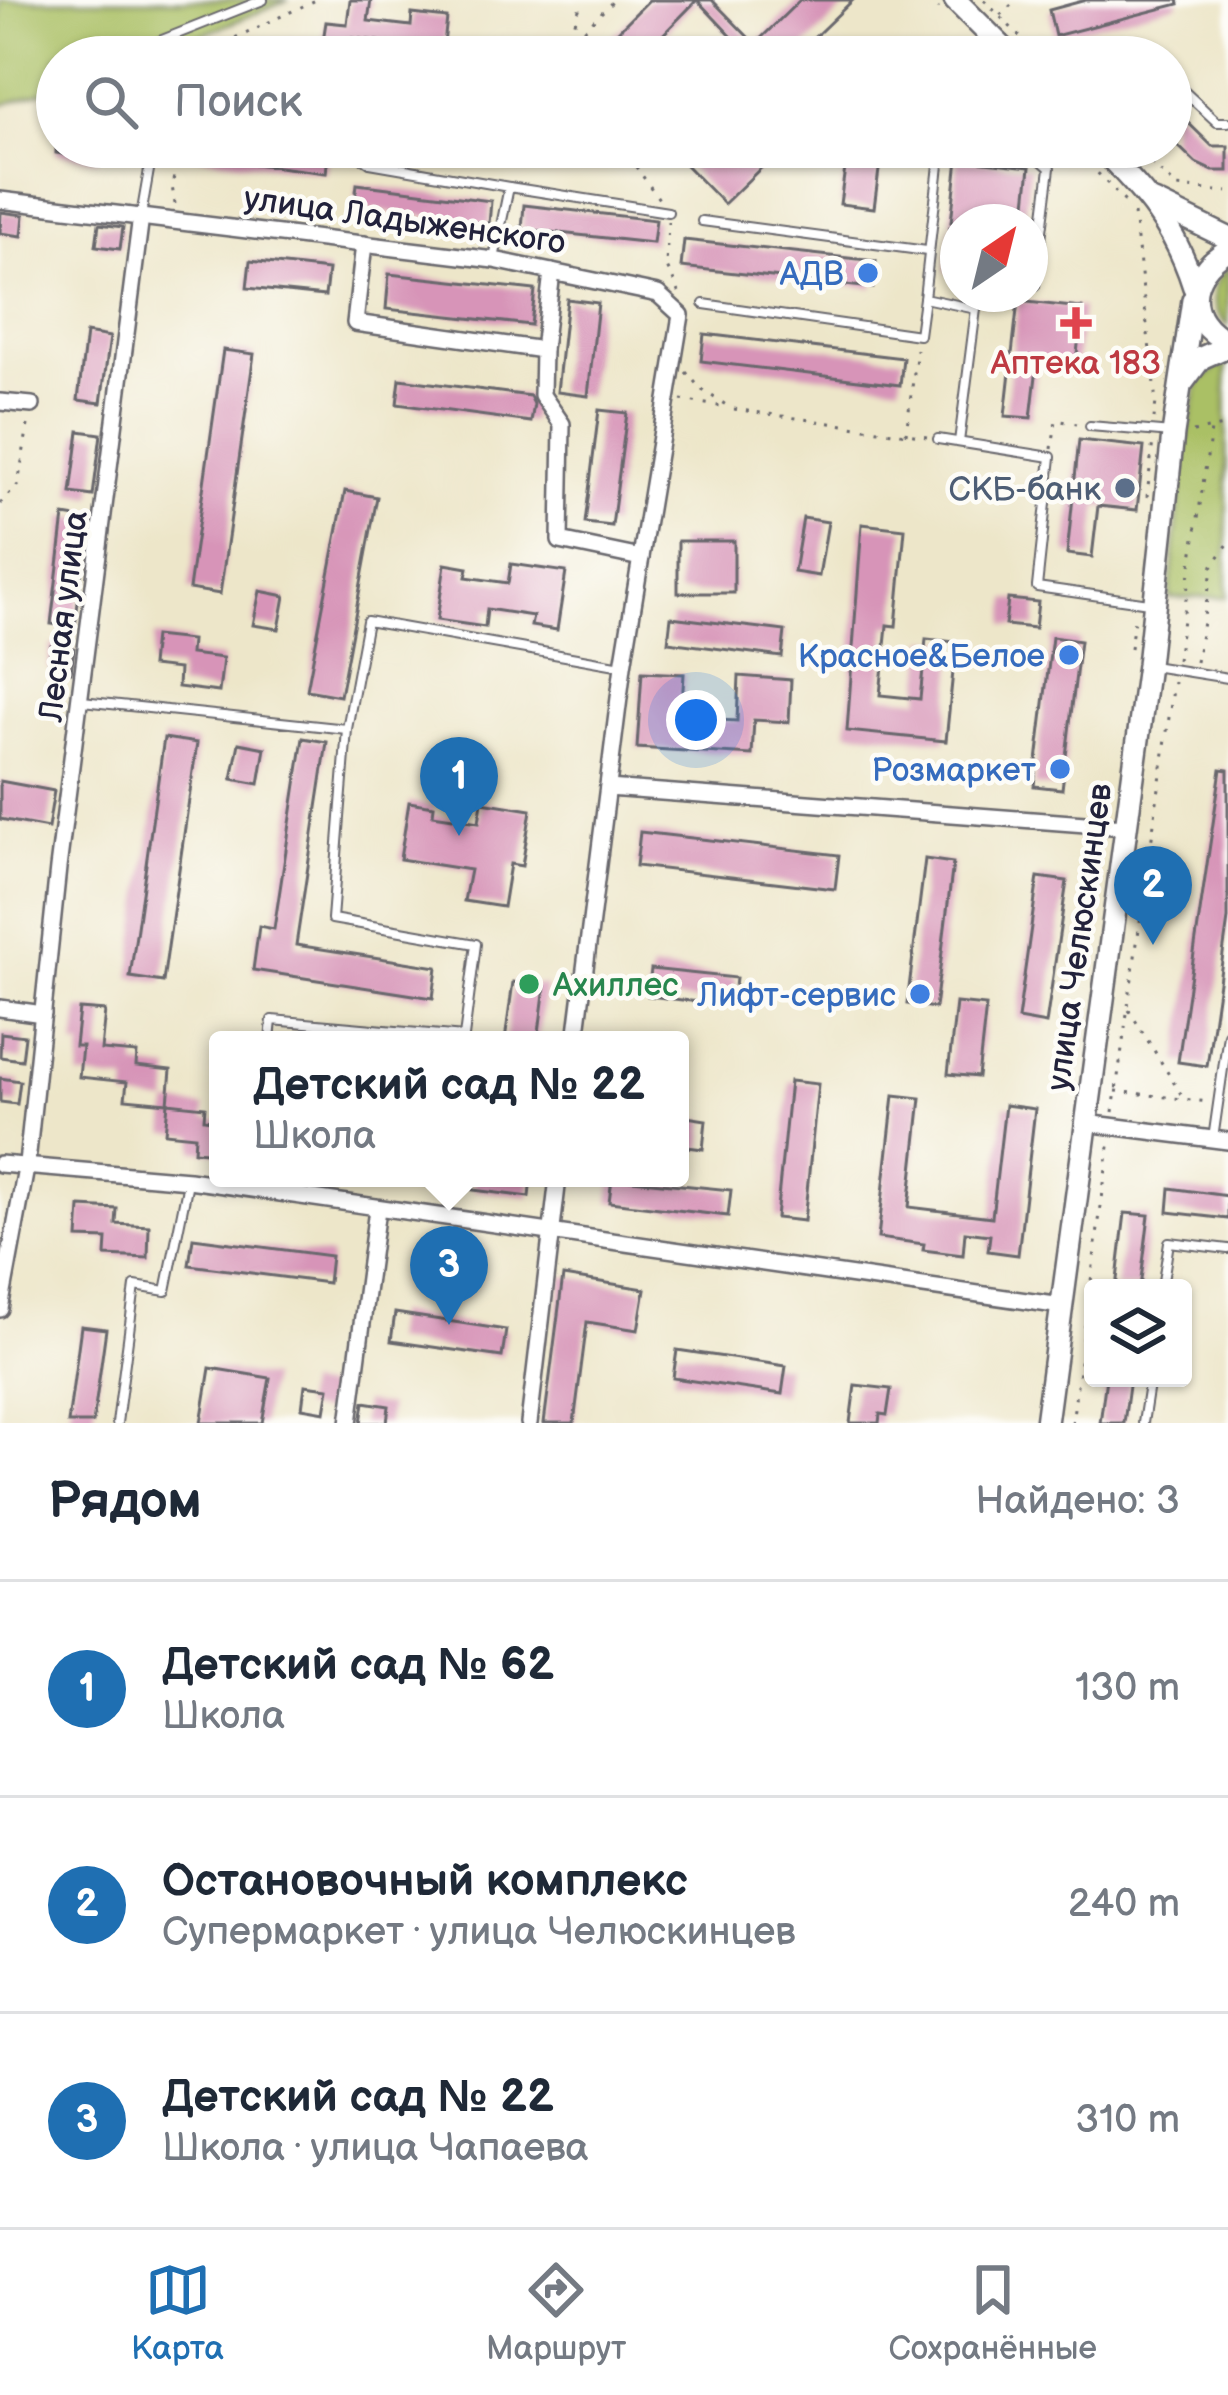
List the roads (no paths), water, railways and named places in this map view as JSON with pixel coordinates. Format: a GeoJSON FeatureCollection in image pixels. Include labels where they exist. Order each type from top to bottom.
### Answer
{"type":"FeatureCollection","features":[{"type":"Feature","properties":{"kind":"street"},"geometry":{"type":"LineString","coordinates":[[955,0],[988,36]]}},
{"type":"Feature","properties":{"kind":"street"},"geometry":{"type":"LineString","coordinates":[[1120,168],[1153,202],[1179,244],[1208,329],[1228,344],[1201,358],[1179,387]]}},
{"type":"Feature","properties":{"kind":"street","name":"улица Ладыженского"},"geometry":{"type":"LineString","coordinates":[[0,200],[494,260],[658,294],[681,315],[673,400],[640,558]]}},
{"type":"Feature","properties":{"kind":"street"},"geometry":{"type":"LineString","coordinates":[[1153,202],[1228,238]]}},
{"type":"Feature","properties":{"kind":"street","name":"Лесная улица"},"geometry":{"type":"LineString","coordinates":[[0,1309],[27,1163],[141,216]]}},
{"type":"Feature","properties":{"kind":"street"},"geometry":{"type":"LineString","coordinates":[[364,244],[355,323],[543,350]]}},
{"type":"Feature","properties":{"kind":"street"},"geometry":{"type":"LineString","coordinates":[[1193,294],[1213,259],[1228,250]]}},
{"type":"Feature","properties":{"kind":"street"},"geometry":{"type":"LineString","coordinates":[[551,272],[542,395],[562,424],[560,541],[640,558],[577,1031]]}},
{"type":"Feature","properties":{"kind":"street","name":"улица Челюскинцев"},"geometry":{"type":"LineString","coordinates":[[1046,1423],[1149,658],[1146,603],[1163,432],[1179,387],[1193,294]]}},
{"type":"Feature","properties":{"kind":"street"},"geometry":{"type":"LineString","coordinates":[[0,402],[32,405]]}},
{"type":"Feature","properties":{"kind":"street"},"geometry":{"type":"LineString","coordinates":[[608,788],[1125,827]]}},
{"type":"Feature","properties":{"kind":"street"},"geometry":{"type":"LineString","coordinates":[[0,1008],[43,1014]]}},
{"type":"Feature","properties":{"kind":"street"},"geometry":{"type":"LineString","coordinates":[[1086,1123],[1220,1140]]}},
{"type":"Feature","properties":{"kind":"street"},"geometry":{"type":"LineString","coordinates":[[0,1164],[209,1181]]}},
{"type":"Feature","properties":{"kind":"street"},"geometry":{"type":"LineString","coordinates":[[272,1187],[376,1208],[1062,1306]]}},
{"type":"Feature","properties":{"kind":"street"},"geometry":{"type":"LineString","coordinates":[[529,1423],[557,1187]]}},
{"type":"Feature","properties":{"kind":"street"},"geometry":{"type":"LineString","coordinates":[[349,1423],[376,1208]]}},
{"type":"Feature","properties":{"kind":"lane"},"geometry":{"type":"LineString","coordinates":[[172,36],[263,0]]}},
{"type":"Feature","properties":{"kind":"lane"},"geometry":{"type":"LineString","coordinates":[[1192,99],[1217,122],[1228,122]]}},
{"type":"Feature","properties":{"kind":"lane"},"geometry":{"type":"LineString","coordinates":[[141,216],[149,168]]}},
{"type":"Feature","properties":{"kind":"lane"},"geometry":{"type":"LineString","coordinates":[[399,168],[668,212]]}},
{"type":"Feature","properties":{"kind":"lane"},"geometry":{"type":"LineString","coordinates":[[704,304],[919,335],[938,168]]}},
{"type":"Feature","properties":{"kind":"lane"},"geometry":{"type":"LineString","coordinates":[[1045,204],[1050,168]]}},
{"type":"Feature","properties":{"kind":"lane"},"geometry":{"type":"LineString","coordinates":[[494,260],[508,187]]}},
{"type":"Feature","properties":{"kind":"lane"},"geometry":{"type":"LineString","coordinates":[[702,221],[927,251]]}},
{"type":"Feature","properties":{"kind":"lane"},"geometry":{"type":"LineString","coordinates":[[924,298],[976,309],[959,442]]}},
{"type":"Feature","properties":{"kind":"lane"},"geometry":{"type":"LineString","coordinates":[[1090,426],[1163,432]]}},
{"type":"Feature","properties":{"kind":"lane"},"geometry":{"type":"LineString","coordinates":[[938,439],[1051,457],[1037,587],[1146,603]]}},
{"type":"Feature","properties":{"kind":"lane"},"geometry":{"type":"LineString","coordinates":[[465,1031],[476,944],[332,919],[347,729],[367,621],[623,666]]}},
{"type":"Feature","properties":{"kind":"lane"},"geometry":{"type":"LineString","coordinates":[[1149,658],[1176,670],[1228,677]]}},
{"type":"Feature","properties":{"kind":"lane"},"geometry":{"type":"LineString","coordinates":[[82,700],[347,729]]}},
{"type":"Feature","properties":{"kind":"lane"},"geometry":{"type":"LineString","coordinates":[[271,1031],[272,1020],[396,1031]]}},
{"type":"Feature","properties":{"kind":"lane"},"geometry":{"type":"LineString","coordinates":[[1220,1140],[1218,1102],[1228,1034]]}},
{"type":"Feature","properties":{"kind":"lane"},"geometry":{"type":"LineString","coordinates":[[117,1423],[136,1286],[166,1291],[189,1180]]}},
{"type":"Feature","properties":{"kind":"lane"},"geometry":{"type":"LineString","coordinates":[[1163,1279],[1169,1242],[1228,1249]]}},
{"type":"Feature","properties":{"kind":"lane"},"geometry":{"type":"LineString","coordinates":[[1143,1423],[1149,1387]]}},
{"type":"Feature","properties":{"kind":"place","name":"АДВ"},"geometry":{"type":"Point","coordinates":[868,273]}},
{"type":"Feature","properties":{"kind":"place","name":"Аптека 183"},"geometry":{"type":"Point","coordinates":[1076,323]}},
{"type":"Feature","properties":{"kind":"place","name":"СКБ-банк"},"geometry":{"type":"Point","coordinates":[1125,488]}},
{"type":"Feature","properties":{"kind":"place","name":"Красное&Белое"},"geometry":{"type":"Point","coordinates":[1069,655]}},
{"type":"Feature","properties":{"kind":"place","name":"Розмаркет"},"geometry":{"type":"Point","coordinates":[1060,769]}},
{"type":"Feature","properties":{"kind":"place","name":"Детский сад № 62"},"geometry":{"type":"Point","coordinates":[459,836]}},
{"type":"Feature","properties":{"kind":"place","name":"Остановочный комплекс"},"geometry":{"type":"Point","coordinates":[1153,945]}},
{"type":"Feature","properties":{"kind":"place","name":"Ахиллес"},"geometry":{"type":"Point","coordinates":[529,984]}},
{"type":"Feature","properties":{"kind":"place","name":"Лифт-сервис"},"geometry":{"type":"Point","coordinates":[920,994]}},
{"type":"Feature","properties":{"kind":"place","name":"Детский сад № 22"},"geometry":{"type":"Point","coordinates":[449,1325]}}]}
